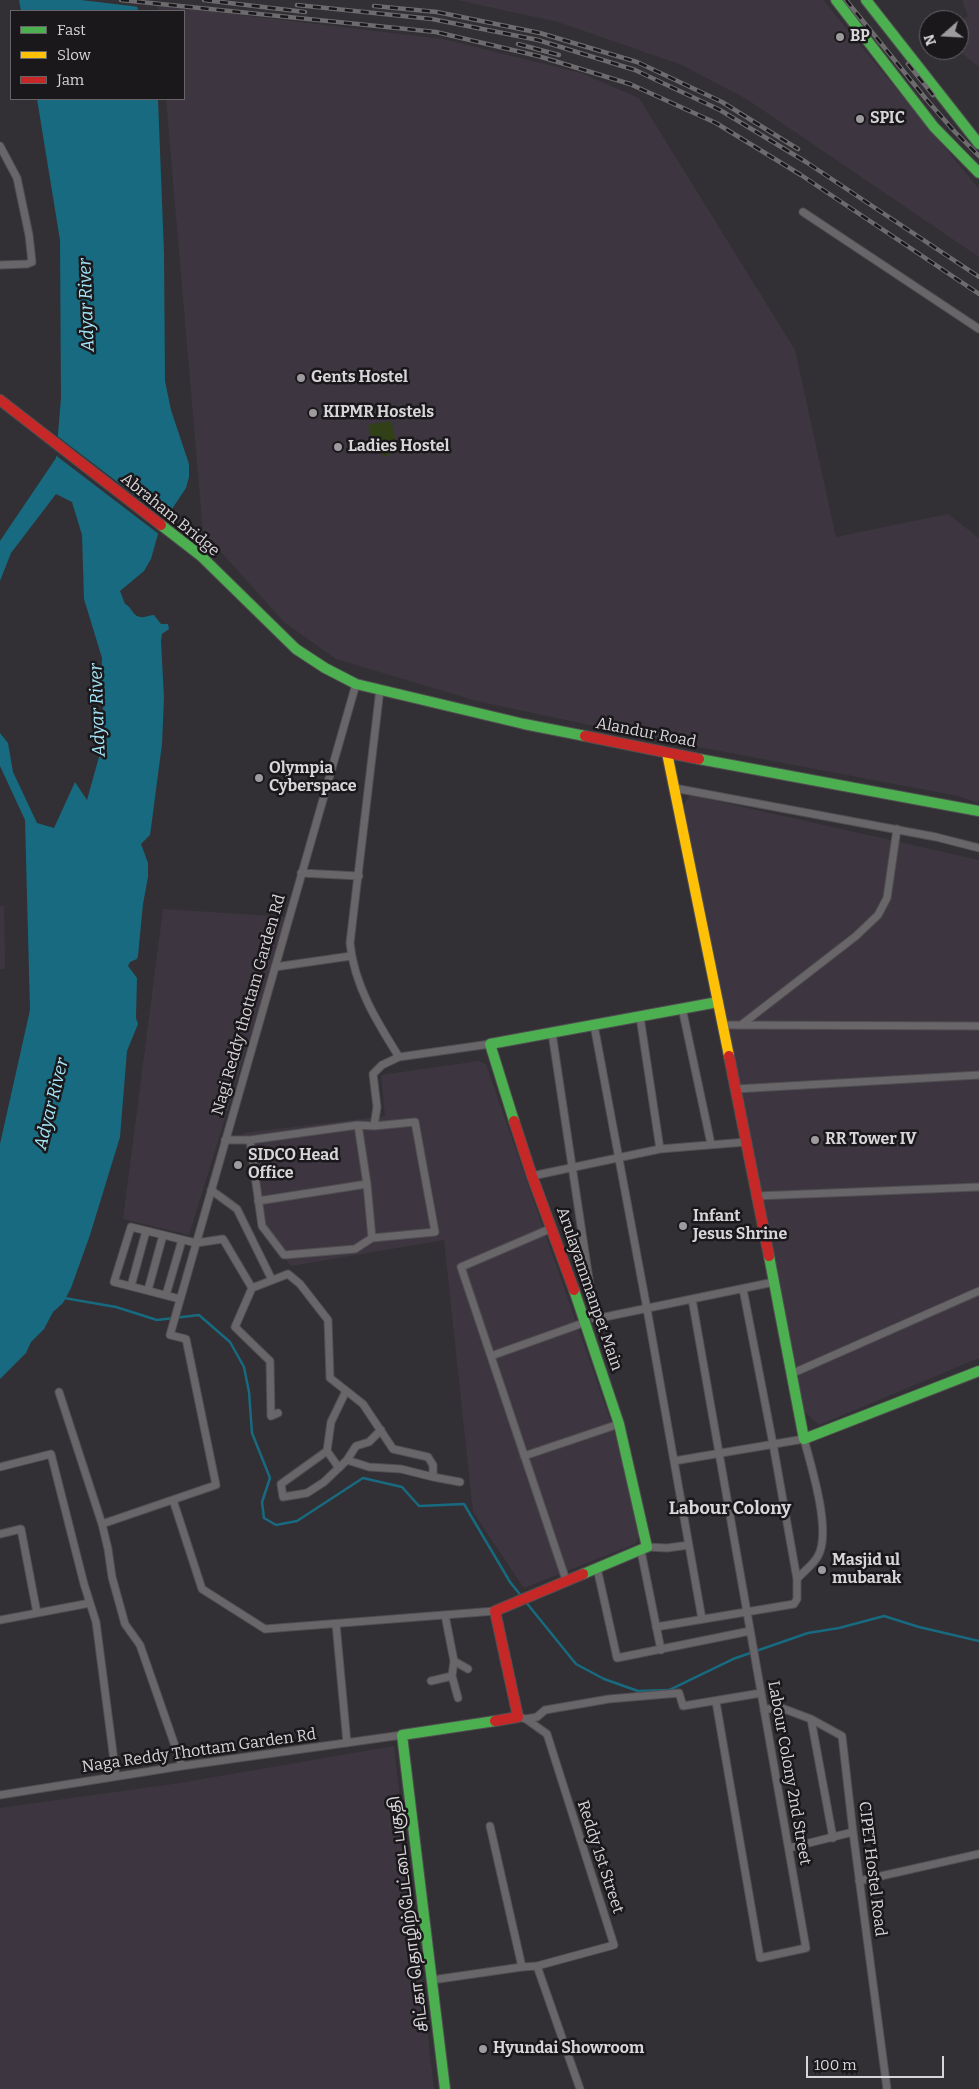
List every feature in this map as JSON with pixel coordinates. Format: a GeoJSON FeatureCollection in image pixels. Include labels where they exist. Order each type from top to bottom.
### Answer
{"type":"FeatureCollection","features":[{"type":"Feature","properties":{"kind":"street"},"geometry":{"type":"LineString","coordinates":[[836,0],[934,126],[979,173]]}},
{"type":"Feature","properties":{"kind":"street"},"geometry":{"type":"LineString","coordinates":[[866,0],[979,144]]}},
{"type":"Feature","properties":{"kind":"street"},"geometry":{"type":"LineString","coordinates":[[0,146],[17,178],[29,235],[32,262],[27,264],[0,265]]}},
{"type":"Feature","properties":{"kind":"street"},"geometry":{"type":"LineString","coordinates":[[803,212],[979,329]]}},
{"type":"Feature","properties":{"kind":"street","name":"Abraham Bridge"},"geometry":{"type":"LineString","coordinates":[[0,400],[200,556],[279,634],[314,662]]}},
{"type":"Feature","properties":{"kind":"street","name":"Alandur Road"},"geometry":{"type":"LineString","coordinates":[[314,662],[341,678],[356,684],[524,724],[667,753],[979,811]]}},
{"type":"Feature","properties":{"kind":"street","name":"Nagi Reddy thottam Garden Rd"},"geometry":{"type":"LineString","coordinates":[[173,1500],[216,1485],[186,1339],[170,1335],[356,684]]}},
{"type":"Feature","properties":{"kind":"street"},"geometry":{"type":"LineString","coordinates":[[380,689],[350,943],[351,956],[368,1005],[399,1057]]}},
{"type":"Feature","properties":{"kind":"street"},"geometry":{"type":"LineString","coordinates":[[667,753],[736,1089],[790,1374],[822,1513],[822,1536],[818,1556],[796,1578]]}},
{"type":"Feature","properties":{"kind":"street"},"geometry":{"type":"LineString","coordinates":[[674,788],[897,829],[979,848]]}},
{"type":"Feature","properties":{"kind":"street"},"geometry":{"type":"LineString","coordinates":[[741,1025],[856,936],[878,915],[887,898],[897,829]]}},
{"type":"Feature","properties":{"kind":"street"},"geometry":{"type":"LineString","coordinates":[[301,874],[359,876]]}},
{"type":"Feature","properties":{"kind":"street"},"geometry":{"type":"LineString","coordinates":[[275,966],[351,956]]}},
{"type":"Feature","properties":{"kind":"street"},"geometry":{"type":"LineString","coordinates":[[374,1126],[377,1107],[373,1074],[382,1065],[399,1057],[490,1044],[718,1002]]}},
{"type":"Feature","properties":{"kind":"street"},"geometry":{"type":"LineString","coordinates":[[682,1008],[711,1144]]}},
{"type":"Feature","properties":{"kind":"street"},"geometry":{"type":"LineString","coordinates":[[640,1017],[660,1150]]}},
{"type":"Feature","properties":{"kind":"street"},"geometry":{"type":"LineString","coordinates":[[594,1025],[702,1619]]}},
{"type":"Feature","properties":{"kind":"street"},"geometry":{"type":"LineString","coordinates":[[723,1025],[979,1026]]}},
{"type":"Feature","properties":{"kind":"street"},"geometry":{"type":"LineString","coordinates":[[552,1033],[572,1166],[590,1321]]}},
{"type":"Feature","properties":{"kind":"street","name":"Arulayammanpet Main"},"geometry":{"type":"LineString","coordinates":[[490,1044],[532,1176],[590,1321],[619,1424],[644,1549]]}},
{"type":"Feature","properties":{"kind":"street"},"geometry":{"type":"LineString","coordinates":[[736,1089],[979,1075]]}},
{"type":"Feature","properties":{"kind":"street"},"geometry":{"type":"LineString","coordinates":[[225,1140],[250,1140],[358,1125],[374,1126],[415,1122],[435,1232],[372,1238],[355,1249],[284,1255],[262,1226],[250,1140]]}},
{"type":"Feature","properties":{"kind":"street"},"geometry":{"type":"LineString","coordinates":[[358,1125],[367,1184],[372,1238]]}},
{"type":"Feature","properties":{"kind":"street"},"geometry":{"type":"LineString","coordinates":[[532,1176],[572,1166],[660,1150],[746,1142]]}},
{"type":"Feature","properties":{"kind":"street"},"geometry":{"type":"LineString","coordinates":[[258,1201],[367,1184]]}},
{"type":"Feature","properties":{"kind":"street"},"geometry":{"type":"LineString","coordinates":[[756,1196],[979,1187]]}},
{"type":"Feature","properties":{"kind":"street"},"geometry":{"type":"LineString","coordinates":[[211,1190],[237,1209],[272,1280]]}},
{"type":"Feature","properties":{"kind":"street"},"geometry":{"type":"LineString","coordinates":[[180,1299],[114,1282],[130,1227],[196,1243],[222,1239],[252,1288]]}},
{"type":"Feature","properties":{"kind":"street"},"geometry":{"type":"LineString","coordinates":[[552,1228],[462,1267],[566,1580]]}},
{"type":"Feature","properties":{"kind":"street"},"geometry":{"type":"LineString","coordinates":[[131,1286],[146,1231]]}},
{"type":"Feature","properties":{"kind":"street"},"geometry":{"type":"LineString","coordinates":[[148,1290],[163,1236]]}},
{"type":"Feature","properties":{"kind":"street"},"geometry":{"type":"LineString","coordinates":[[166,1295],[182,1240]]}},
{"type":"Feature","properties":{"kind":"street"},"geometry":{"type":"LineString","coordinates":[[278,1413],[271,1416],[270,1361],[235,1327],[252,1288],[288,1274],[300,1284],[328,1320],[330,1378],[363,1404],[393,1448],[428,1457],[433,1464],[433,1477]]}},
{"type":"Feature","properties":{"kind":"street"},"geometry":{"type":"LineString","coordinates":[[491,1356],[590,1321],[774,1282]]}},
{"type":"Feature","properties":{"kind":"street"},"geometry":{"type":"LineString","coordinates":[[656,1627],[794,1604],[796,1598],[796,1578],[773,1444],[743,1289]]}},
{"type":"Feature","properties":{"kind":"street"},"geometry":{"type":"LineString","coordinates":[[790,1374],[979,1291]]}},
{"type":"Feature","properties":{"kind":"street","name":"Labour Colony 2nd Street"},"geometry":{"type":"LineString","coordinates":[[692,1299],[806,1948],[760,1958],[716,1702]]}},
{"type":"Feature","properties":{"kind":"street"},"geometry":{"type":"LineString","coordinates":[[674,1461],[804,1439],[979,1371]]}},
{"type":"Feature","properties":{"kind":"street"},"geometry":{"type":"LineString","coordinates":[[346,1390],[332,1422],[327,1450],[281,1484],[283,1497],[307,1493],[324,1482],[347,1460],[356,1446],[369,1442],[381,1430]]}},
{"type":"Feature","properties":{"kind":"street"},"geometry":{"type":"LineString","coordinates":[[59,1392],[102,1524],[112,1576],[125,1624],[140,1645],[182,1766]]}},
{"type":"Feature","properties":{"kind":"street"},"geometry":{"type":"LineString","coordinates":[[524,1456],[619,1424]]}},
{"type":"Feature","properties":{"kind":"street"},"geometry":{"type":"LineString","coordinates":[[327,1450],[339,1468]]}},
{"type":"Feature","properties":{"kind":"street"},"geometry":{"type":"LineString","coordinates":[[0,1467],[51,1454],[96,1622],[116,1776]]}},
{"type":"Feature","properties":{"kind":"street"},"geometry":{"type":"LineString","coordinates":[[347,1460],[369,1467],[401,1469],[460,1482]]}},
{"type":"Feature","properties":{"kind":"street"},"geometry":{"type":"LineString","coordinates":[[102,1524],[173,1500],[202,1590],[265,1629],[495,1611],[644,1549],[689,1544]]}},
{"type":"Feature","properties":{"kind":"street"},"geometry":{"type":"LineString","coordinates":[[0,1534],[21,1529],[37,1613]]}},
{"type":"Feature","properties":{"kind":"street"},"geometry":{"type":"LineString","coordinates":[[644,1549],[661,1650]]}},
{"type":"Feature","properties":{"kind":"street"},"geometry":{"type":"LineString","coordinates":[[597,1568],[617,1658],[750,1631]]}},
{"type":"Feature","properties":{"kind":"street"},"geometry":{"type":"LineString","coordinates":[[0,1620],[90,1603]]}},
{"type":"Feature","properties":{"kind":"street"},"geometry":{"type":"LineString","coordinates":[[495,1611],[522,1718]]}},
{"type":"Feature","properties":{"kind":"street"},"geometry":{"type":"LineString","coordinates":[[445,1615],[454,1661],[452,1676],[458,1698]]}},
{"type":"Feature","properties":{"kind":"street"},"geometry":{"type":"LineString","coordinates":[[336,1624],[347,1743]]}},
{"type":"Feature","properties":{"kind":"street"},"geometry":{"type":"LineString","coordinates":[[454,1661],[468,1669]]}},
{"type":"Feature","properties":{"kind":"street"},"geometry":{"type":"LineString","coordinates":[[431,1681],[452,1676]]}},
{"type":"Feature","properties":{"kind":"street"},"geometry":{"type":"LineString","coordinates":[[402,1735],[537,1717],[545,1710],[609,1699],[679,1693],[683,1706],[761,1693]]}},
{"type":"Feature","properties":{"kind":"street","name":"CIPET Hostel Road"},"geometry":{"type":"LineString","coordinates":[[764,1710],[779,1707],[811,1719],[842,1736],[887,2089]]}},
{"type":"Feature","properties":{"kind":"street","name":"Reddy 1st Street"},"geometry":{"type":"LineString","coordinates":[[522,1718],[547,1734],[614,1945],[537,1966]]}},
{"type":"Feature","properties":{"kind":"street"},"geometry":{"type":"LineString","coordinates":[[811,1719],[834,1838]]}},
{"type":"Feature","properties":{"kind":"street","name":"Naga Reddy Thottam Garden Rd"},"geometry":{"type":"LineString","coordinates":[[0,1795],[182,1766],[402,1735]]}},
{"type":"Feature","properties":{"kind":"street","name":"சிட்கா தொழிற்பேட்டை பகுதி"},"geometry":{"type":"LineString","coordinates":[[402,1735],[445,2089]]}},
{"type":"Feature","properties":{"kind":"street"},"geometry":{"type":"LineString","coordinates":[[490,1826],[522,1967]]}},
{"type":"Feature","properties":{"kind":"street"},"geometry":{"type":"LineString","coordinates":[[789,1848],[853,1832]]}},
{"type":"Feature","properties":{"kind":"street"},"geometry":{"type":"LineString","coordinates":[[859,1881],[979,1854]]}},
{"type":"Feature","properties":{"kind":"street"},"geometry":{"type":"LineString","coordinates":[[432,1980],[537,1966],[580,2089]]}},
{"type":"Feature","properties":{"kind":"shaded area"},"geometry":{"type":"Polygon","coordinates":[[[457,0],[823,0],[979,189],[979,257],[748,100],[682,65],[558,22],[457,0]]]}},
{"type":"Feature","properties":{"kind":"shaded area"},"geometry":{"type":"Polygon","coordinates":[[[962,0],[979,0],[979,67],[969,59],[969,10],[966,10],[962,0]]]}},
{"type":"Feature","properties":{"kind":"shaded area"},"geometry":{"type":"Polygon","coordinates":[[[157,5],[443,39],[581,73],[639,98],[795,350],[836,537],[948,514],[979,538],[979,803],[958,796],[641,736],[477,701],[336,659],[284,622],[203,532],[166,100],[185,100],[185,10],[158,10],[157,5]]]}},
{"type":"Feature","properties":{"kind":"shaded area"},"geometry":{"type":"Polygon","coordinates":[[[690,795],[979,860],[979,1358],[819,1425],[803,1410],[682,807],[690,795]]]}},
{"type":"Feature","properties":{"kind":"shaded area"},"geometry":{"type":"Polygon","coordinates":[[[0,906],[4,906],[5,969],[0,969],[0,906]]]}},
{"type":"Feature","properties":{"kind":"shaded area"},"geometry":{"type":"Polygon","coordinates":[[[163,909],[287,917],[189,1235],[123,1219],[163,909]]]}},
{"type":"Feature","properties":{"kind":"shaded area"},"geometry":{"type":"Polygon","coordinates":[[[479,1061],[486,1064],[628,1471],[645,1525],[635,1544],[524,1588],[473,1512],[444,1240],[291,1266],[261,1230],[243,1133],[385,1116],[381,1075],[479,1061]]]}},
{"type":"Feature","properties":{"kind":"shaded area"},"geometry":{"type":"Polygon","coordinates":[[[394,1746],[434,2089],[0,2089],[0,1808],[180,1783],[394,1746]]]}},
{"type":"Feature","properties":{"kind":"green space"},"geometry":{"type":"Polygon","coordinates":[[[391,421],[396,441],[395,450],[389,455],[384,456],[374,447],[368,425],[391,421]]]}},
{"type":"Feature","properties":{"kind":"water"},"geometry":{"type":"Polygon","coordinates":[[[19,0],[136,0],[138,10],[21,10],[19,0]]]}},
{"type":"Feature","properties":{"kind":"water","name":"Adyar River"},"geometry":{"type":"Polygon","coordinates":[[[37,100],[158,100],[164,253],[165,381],[171,410],[189,464],[189,477],[186,488],[160,527],[151,559],[144,571],[120,591],[125,604],[138,617],[154,615],[161,624],[168,624],[169,629],[162,634],[161,641],[164,698],[162,744],[150,835],[141,844],[148,863],[148,877],[143,904],[138,956],[128,966],[137,978],[136,1018],[138,1024],[127,1051],[120,1137],[90,1235],[71,1288],[63,1303],[53,1312],[44,1329],[31,1342],[26,1353],[0,1379],[0,1144],[30,1010],[25,820],[0,766],[0,733],[8,743],[13,772],[37,823],[54,828],[75,782],[87,800],[104,739],[101,691],[102,658],[84,599],[82,535],[72,502],[56,494],[11,553],[0,581],[0,541],[56,458],[61,398],[60,240],[37,100]]]}},
{"type":"Feature","properties":{"kind":"pier"},"geometry":{"type":"Polygon","coordinates":[[[81,0],[139,0],[140,7],[81,0]]]}},
{"type":"Feature","properties":{"kind":"pier"},"geometry":{"type":"Polygon","coordinates":[[[56,435],[167,520],[160,535],[54,454],[56,435]]]}},
{"type":"Feature","properties":{"kind":"waterway"},"geometry":{"type":"LineString","coordinates":[[64,1298],[116,1307],[157,1320],[199,1315],[230,1342],[244,1367],[249,1392],[252,1433],[270,1478],[262,1502],[264,1518],[276,1525],[297,1521],[363,1478],[402,1487],[419,1506],[464,1504],[510,1582],[522,1597]]}},
{"type":"Feature","properties":{"kind":"waterway"},"geometry":{"type":"LineString","coordinates":[[525,1601],[576,1664],[604,1679],[638,1691],[669,1690],[733,1659],[808,1633],[839,1628],[884,1616],[919,1627],[979,1641]]}},
{"type":"Feature","properties":{"kind":"railway"},"geometry":{"type":"LineString","coordinates":[[121,0],[436,32],[538,56],[630,84],[716,123],[801,175],[979,294]]}},
{"type":"Feature","properties":{"kind":"railway"},"geometry":{"type":"LineString","coordinates":[[204,0],[305,12]]}},
{"type":"Feature","properties":{"kind":"railway"},"geometry":{"type":"LineString","coordinates":[[846,0],[926,99],[979,156]]}},
{"type":"Feature","properties":{"kind":"railway"},"geometry":{"type":"LineString","coordinates":[[297,5],[432,19],[538,40],[635,70],[720,110],[806,162],[979,277]]}},
{"type":"Feature","properties":{"kind":"railway"},"geometry":{"type":"LineString","coordinates":[[374,6],[437,12],[540,33],[637,62],[722,102],[798,149]]}},
{"type":"Feature","properties":{"kind":"railway"},"geometry":{"type":"LineString","coordinates":[[518,44],[559,55]]}},
{"type":"Feature","properties":{"kind":"railway"},"geometry":{"type":"LineString","coordinates":[[908,64],[933,95]]}},
{"type":"Feature","properties":{"kind":"traffic: fast"},"geometry":{"type":"LineString","coordinates":[[836,0],[934,127],[979,173]]}},
{"type":"Feature","properties":{"kind":"traffic: fast"},"geometry":{"type":"LineString","coordinates":[[866,0],[979,144]]}},
{"type":"Feature","properties":{"kind":"traffic: fast"},"geometry":{"type":"LineString","coordinates":[[161,525],[201,556],[296,649],[325,668],[356,684],[524,724],[585,736]]}},
{"type":"Feature","properties":{"kind":"traffic: fast"},"geometry":{"type":"LineString","coordinates":[[699,759],[979,811]]}},
{"type":"Feature","properties":{"kind":"traffic: fast"},"geometry":{"type":"LineString","coordinates":[[514,1121],[490,1044],[718,1002]]}},
{"type":"Feature","properties":{"kind":"traffic: fast"},"geometry":{"type":"LineString","coordinates":[[769,1256],[804,1439],[979,1371]]}},
{"type":"Feature","properties":{"kind":"traffic: fast"},"geometry":{"type":"LineString","coordinates":[[574,1290],[619,1424],[647,1547],[583,1574]]}},
{"type":"Feature","properties":{"kind":"traffic: fast"},"geometry":{"type":"LineString","coordinates":[[445,2089],[402,1735],[495,1721]]}},
{"type":"Feature","properties":{"kind":"traffic: slow"},"geometry":{"type":"LineString","coordinates":[[667,753],[729,1056]]}},
{"type":"Feature","properties":{"kind":"traffic: jam"},"geometry":{"type":"LineString","coordinates":[[0,400],[161,525]]}},
{"type":"Feature","properties":{"kind":"traffic: jam"},"geometry":{"type":"LineString","coordinates":[[585,736],[699,759]]}},
{"type":"Feature","properties":{"kind":"traffic: jam"},"geometry":{"type":"LineString","coordinates":[[729,1056],[769,1256]]}},
{"type":"Feature","properties":{"kind":"traffic: jam"},"geometry":{"type":"LineString","coordinates":[[514,1121],[574,1290]]}},
{"type":"Feature","properties":{"kind":"traffic: jam"},"geometry":{"type":"LineString","coordinates":[[495,1721],[518,1717],[495,1611],[583,1574]]}},
{"type":"Feature","properties":{"kind":"place","name":"BP"},"geometry":{"type":"Point","coordinates":[840,37]}},
{"type":"Feature","properties":{"kind":"place","name":"SPIC"},"geometry":{"type":"Point","coordinates":[860,119]}},
{"type":"Feature","properties":{"kind":"place","name":"Gents Hostel"},"geometry":{"type":"Point","coordinates":[301,378]}},
{"type":"Feature","properties":{"kind":"place","name":"KIPMR Hostels"},"geometry":{"type":"Point","coordinates":[313,413]}},
{"type":"Feature","properties":{"kind":"place","name":"Ladies Hostel"},"geometry":{"type":"Point","coordinates":[338,447]}},
{"type":"Feature","properties":{"kind":"place","name":"Olympia Cyberspace"},"geometry":{"type":"Point","coordinates":[259,778]}},
{"type":"Feature","properties":{"kind":"place","name":"RR Tower IV"},"geometry":{"type":"Point","coordinates":[815,1140]}},
{"type":"Feature","properties":{"kind":"place","name":"SIDCO Head Office"},"geometry":{"type":"Point","coordinates":[238,1165]}},
{"type":"Feature","properties":{"kind":"place","name":"Infant Jesus Shrine"},"geometry":{"type":"Point","coordinates":[683,1226]}},
{"type":"Feature","properties":{"kind":"place","name":"Masjid ul mubarak"},"geometry":{"type":"Point","coordinates":[822,1570]}},
{"type":"Feature","properties":{"kind":"place","name":"Hyundai Showroom"},"geometry":{"type":"Point","coordinates":[483,2049]}},
{"type":"Feature","properties":{"kind":"district","name":"Labour Colony"},"geometry":{"type":"Point","coordinates":[730,1509]}}]}
